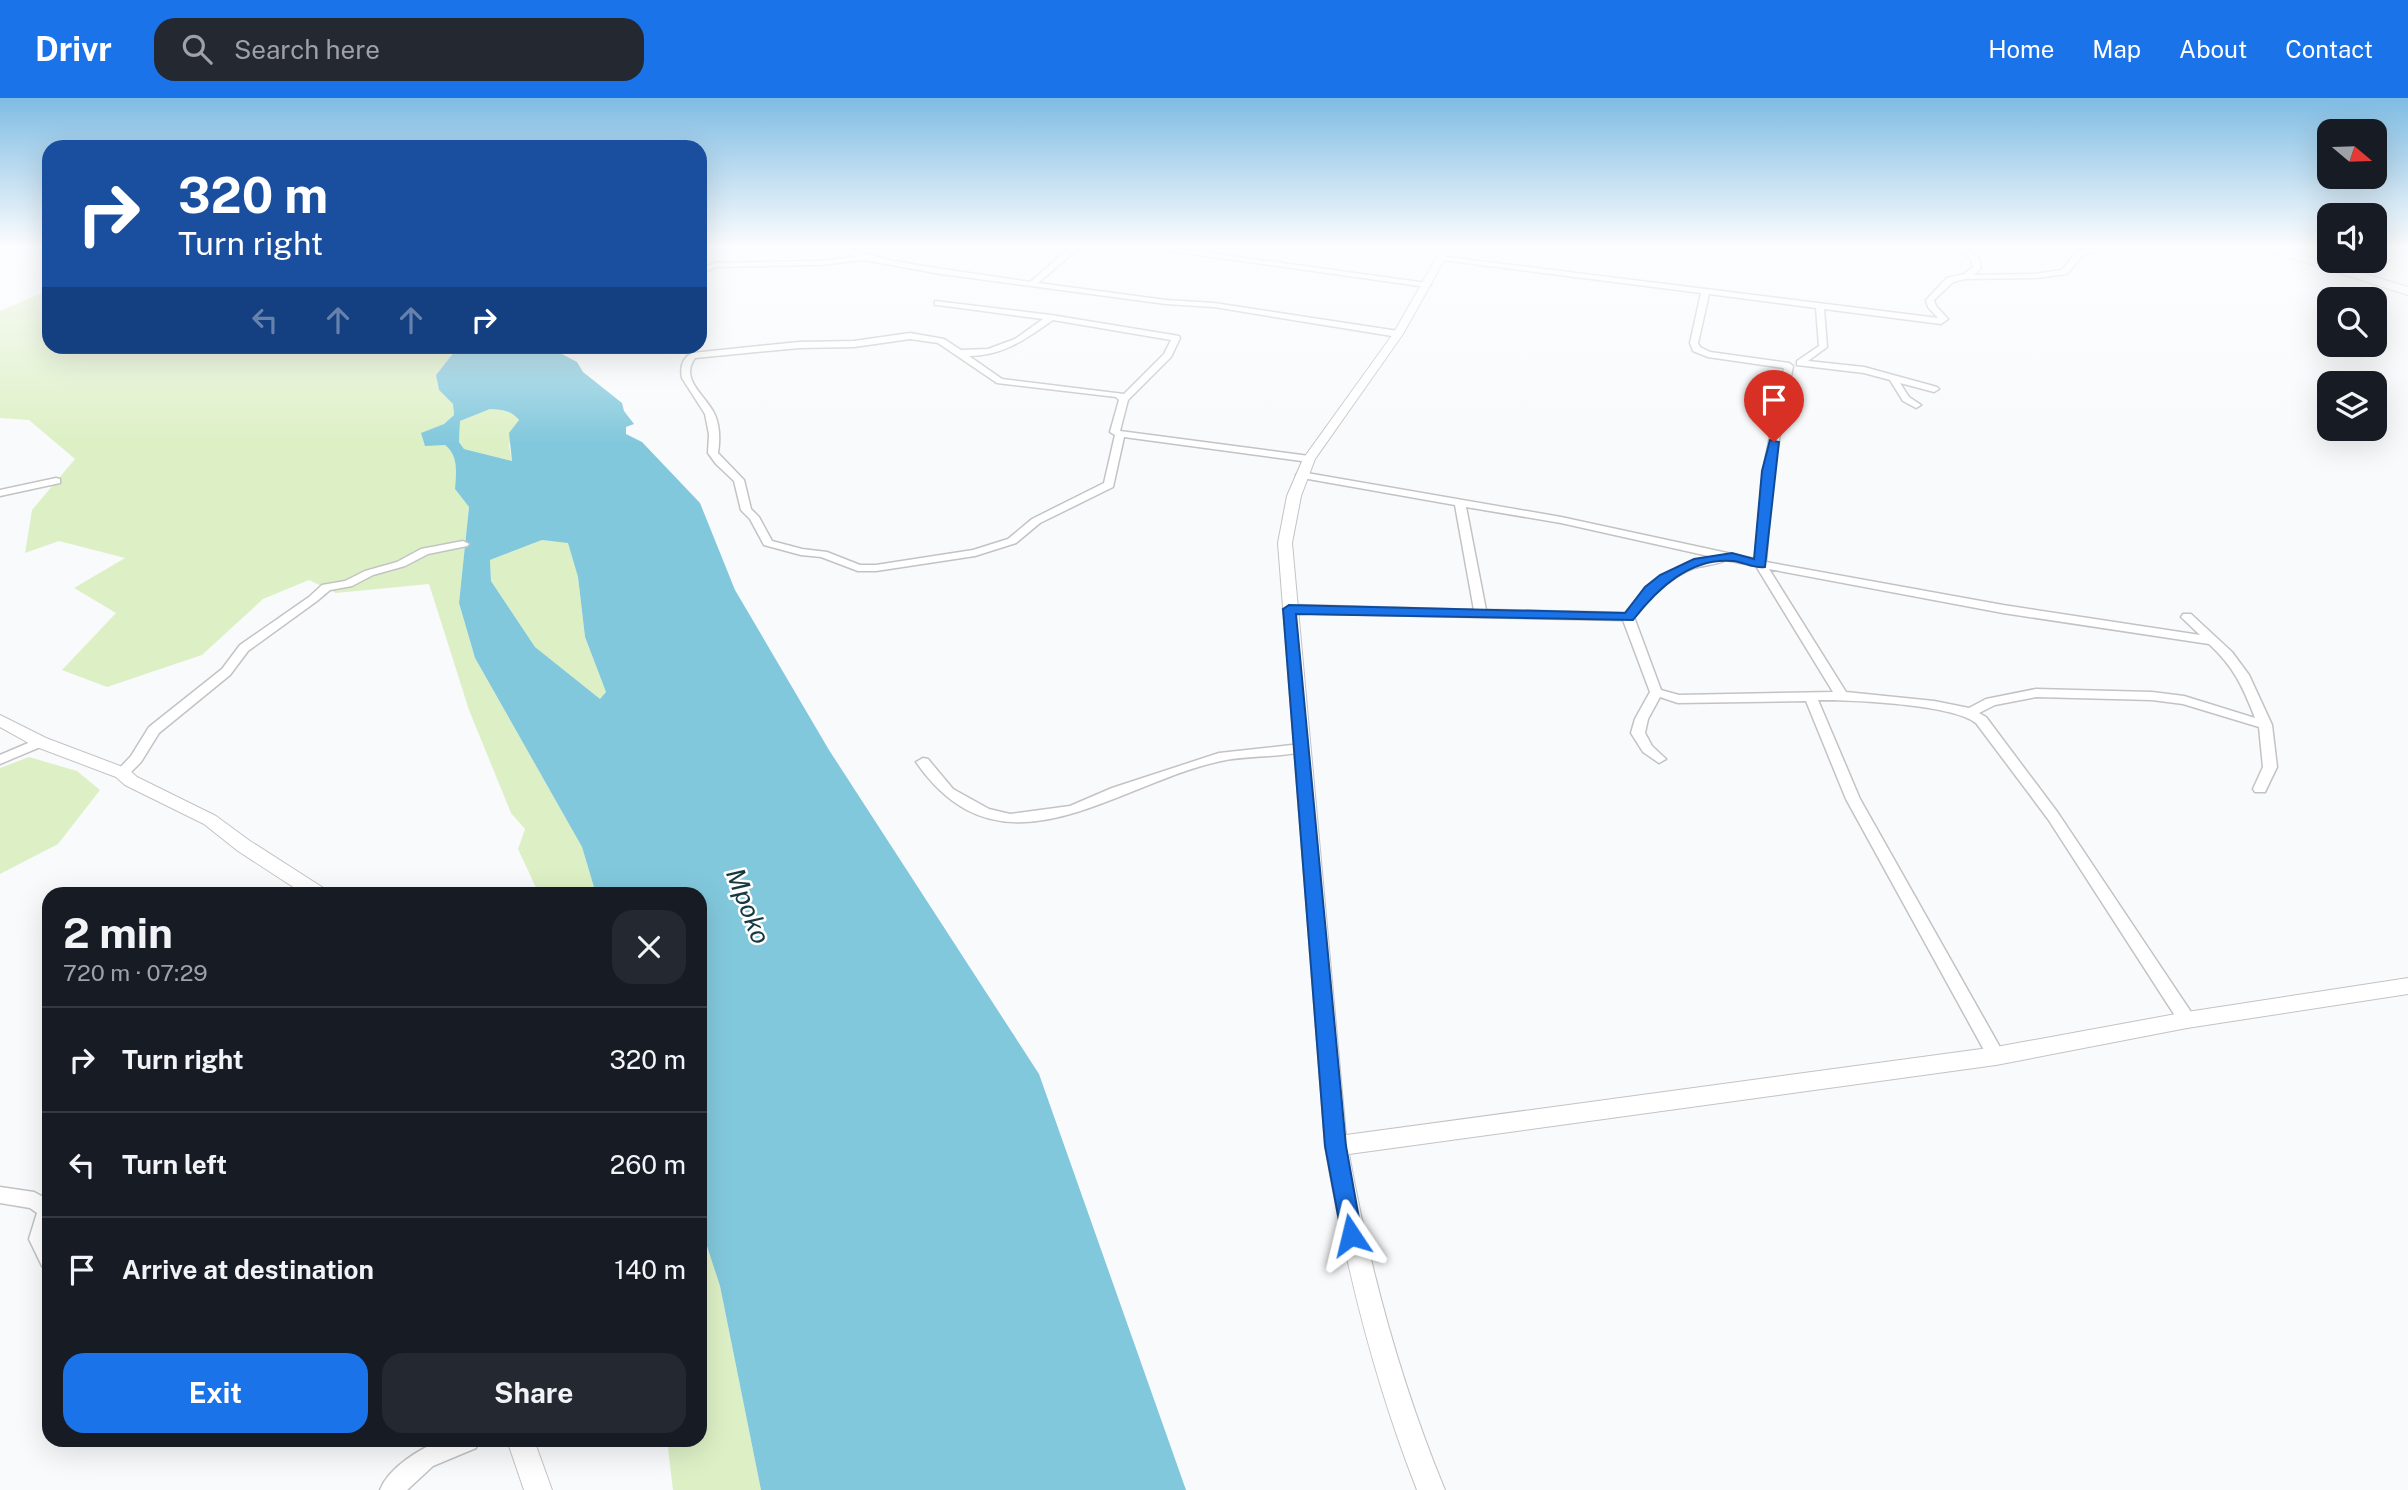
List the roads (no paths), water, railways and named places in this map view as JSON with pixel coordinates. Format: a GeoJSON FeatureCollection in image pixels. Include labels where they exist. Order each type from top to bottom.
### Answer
{"type":"FeatureCollection","features":[{"type":"Feature","properties":{"kind":"street"},"geometry":{"type":"LineString","coordinates":[[1018,313],[1176,338],[1168,355],[1124,399],[1115,432],[1120,435],[1305,467],[1460,503],[1561,520],[1760,564],[2003,609],[2213,641]]}},
{"type":"Feature","properties":{"kind":"street"},"geometry":{"type":"LineString","coordinates":[[1265,313],[1398,334]]}},
{"type":"Feature","properties":{"kind":"street"},"geometry":{"type":"LineString","coordinates":[[1410,313],[1305,467],[1285,543],[1336,1146],[1351,1235],[1367,1304],[1388,1377],[1432,1490]]}},
{"type":"Feature","properties":{"kind":"street"},"geometry":{"type":"LineString","coordinates":[[1701,313],[1694,343],[1696,349],[1708,354],[1788,366],[1801,363],[1864,370],[1934,389]]}},
{"type":"Feature","properties":{"kind":"street"},"geometry":{"type":"LineString","coordinates":[[1801,363],[1823,346],[1821,313]]}},
{"type":"Feature","properties":{"kind":"street"},"geometry":{"type":"LineString","coordinates":[[1876,313],[1941,321],[1944,319],[1938,313]]}},
{"type":"Feature","properties":{"kind":"street"},"geometry":{"type":"LineString","coordinates":[[957,353],[985,354],[1007,348],[1051,317]]}},
{"type":"Feature","properties":{"kind":"street"},"geometry":{"type":"LineString","coordinates":[[707,353],[854,344],[910,336],[941,341],[1000,381],[1110,393],[1124,399]]}},
{"type":"Feature","properties":{"kind":"street"},"geometry":{"type":"LineString","coordinates":[[703,354],[692,356],[688,360],[686,380],[689,388],[701,398],[711,417],[715,432],[713,453],[725,467],[739,477],[746,510],[754,517],[768,543],[801,552],[823,554],[858,568],[876,568],[975,553],[1012,541],[1036,522],[1109,485],[1117,438],[1120,435]]}},
{"type":"Feature","properties":{"kind":"street"},"geometry":{"type":"LineString","coordinates":[[1788,366],[1769,468],[1760,564],[1842,696]]}},
{"type":"Feature","properties":{"kind":"street"},"geometry":{"type":"LineString","coordinates":[[1894,380],[1906,399],[1916,405]]}},
{"type":"Feature","properties":{"kind":"street"},"geometry":{"type":"LineString","coordinates":[[0,493],[57,481]]}},
{"type":"Feature","properties":{"kind":"street"},"geometry":{"type":"LineString","coordinates":[[1460,503],[1481,613]]}},
{"type":"Feature","properties":{"kind":"street"},"geometry":{"type":"LineString","coordinates":[[122,773],[136,759],[154,730],[226,672],[244,648],[326,587],[348,584],[369,573],[401,564],[425,551],[463,544]]}},
{"type":"Feature","properties":{"kind":"street"},"geometry":{"type":"LineString","coordinates":[[1628,617],[1650,590],[1664,578],[1699,562],[1732,557]]}},
{"type":"Feature","properties":{"kind":"street"},"geometry":{"type":"LineString","coordinates":[[1289,609],[1628,617]]}},
{"type":"Feature","properties":{"kind":"street"},"geometry":{"type":"LineString","coordinates":[[1628,617],[1656,692],[1638,719],[1638,731],[1645,749],[1659,759]]}},
{"type":"Feature","properties":{"kind":"street"},"geometry":{"type":"LineString","coordinates":[[2187,617],[2213,641],[2245,678],[2265,725],[2270,767],[2260,789]]}},
{"type":"Feature","properties":{"kind":"street"},"geometry":{"type":"LineString","coordinates":[[1656,692],[1678,699],[1842,696],[1934,705],[1970,712],[1981,720],[2053,816],[2187,1020]]}},
{"type":"Feature","properties":{"kind":"street"},"geometry":{"type":"LineString","coordinates":[[1970,712],[1991,702],[2036,693],[2127,698],[2152,696],[2184,700],[2265,725]]}},
{"type":"Feature","properties":{"kind":"street"},"geometry":{"type":"LineString","coordinates":[[1811,698],[1853,799],[1996,1056]]}},
{"type":"Feature","properties":{"kind":"street"},"geometry":{"type":"LineString","coordinates":[[0,720],[40,742],[122,773],[131,781],[210,820],[244,846],[307,887]]}},
{"type":"Feature","properties":{"kind":"street"},"geometry":{"type":"LineString","coordinates":[[0,760],[40,742]]}},
{"type":"Feature","properties":{"kind":"street"},"geometry":{"type":"LineString","coordinates":[[923,762],[947,792],[985,813],[1010,819],[1073,810],[1117,791],[1219,758],[1301,748]]}},
{"type":"Feature","properties":{"kind":"street"},"geometry":{"type":"LineString","coordinates":[[1336,1146],[1996,1056],[2187,1020],[2408,986]]}},
{"type":"Feature","properties":{"kind":"street"},"geometry":{"type":"LineString","coordinates":[[0,1195],[34,1200],[42,1206]]}},
{"type":"Feature","properties":{"kind":"street"},"geometry":{"type":"LineString","coordinates":[[391,1490],[425,1458],[451,1447]]}},
{"type":"Feature","properties":{"kind":"street"},"geometry":{"type":"LineString","coordinates":[[523,1447],[538,1490]]}},
{"type":"Feature","properties":{"kind":"water","name":"Mpoko"},"geometry":{"type":"Polygon","coordinates":[[[452,354],[562,354],[577,362],[583,372],[622,403],[624,411],[634,424],[626,427],[626,434],[642,442],[700,503],[735,590],[829,750],[1039,1074],[1186,1490],[761,1490],[720,1286],[707,1246],[707,887],[594,887],[582,847],[475,658],[459,603],[469,507],[455,489],[456,465],[453,454],[445,445],[425,446],[421,433],[444,424],[454,415],[453,404],[439,390],[436,375],[452,354]],[[490,409],[460,421],[459,442],[464,449],[512,461],[509,433],[519,420],[506,411],[490,409]],[[542,540],[490,560],[491,581],[535,647],[600,699],[606,692],[585,637],[578,577],[568,543],[542,540]]]}}]}
